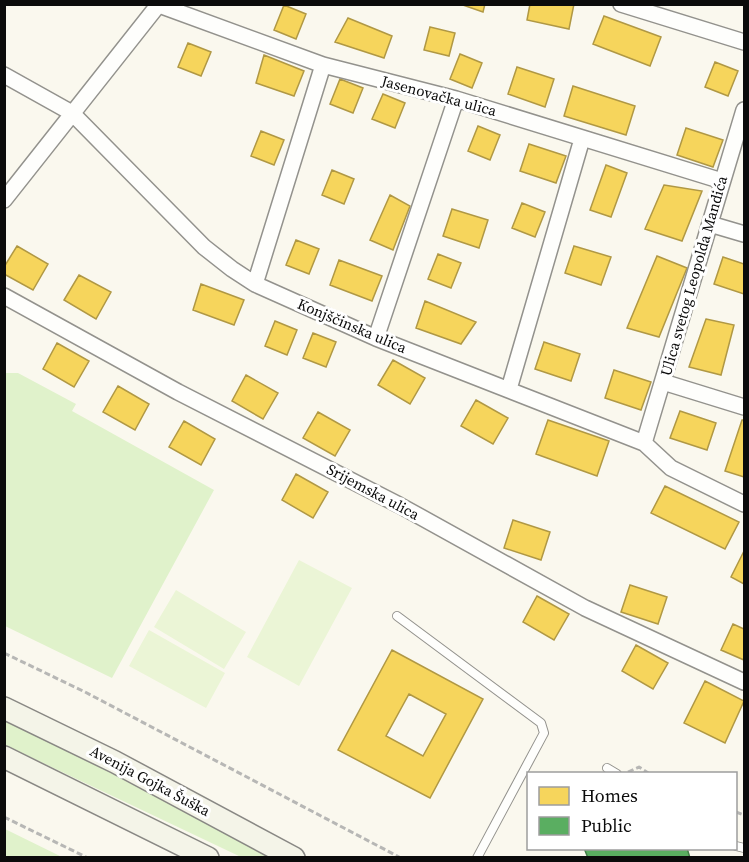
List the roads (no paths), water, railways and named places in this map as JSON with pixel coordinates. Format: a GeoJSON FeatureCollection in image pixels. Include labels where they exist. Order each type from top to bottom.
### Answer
{"type":"FeatureCollection","features":[{"type":"Feature","properties":{"kind":"main road","name":"Avenija Gojka Šuška"},"geometry":{"type":"LineString","coordinates":[[4,708],[115,762],[294,858]]}},
{"type":"Feature","properties":{"kind":"main road"},"geometry":{"type":"LineString","coordinates":[[4,757],[208,858]]}},
{"type":"Feature","properties":{"kind":"street"},"geometry":{"type":"LineString","coordinates":[[621,4],[744,42]]}},
{"type":"Feature","properties":{"kind":"street"},"geometry":{"type":"LineString","coordinates":[[4,200],[159,5]]}},
{"type":"Feature","properties":{"kind":"street","name":"Jasenovačka ulica"},"geometry":{"type":"LineString","coordinates":[[159,5],[323,65],[456,99],[722,181]]}},
{"type":"Feature","properties":{"kind":"street"},"geometry":{"type":"LineString","coordinates":[[255,284],[323,65]]}},
{"type":"Feature","properties":{"kind":"street","name":"Konjščinska ulica"},"geometry":{"type":"LineString","coordinates":[[4,75],[72,113],[204,247],[255,284],[376,338],[644,443],[671,468],[744,504]]}},
{"type":"Feature","properties":{"kind":"street"},"geometry":{"type":"LineString","coordinates":[[376,338],[456,99]]}},
{"type":"Feature","properties":{"kind":"street","name":"Ulica svetog Leopolda Mandića"},"geometry":{"type":"LineString","coordinates":[[644,443],[744,110]]}},
{"type":"Feature","properties":{"kind":"street"},"geometry":{"type":"LineString","coordinates":[[509,389],[582,139]]}},
{"type":"Feature","properties":{"kind":"street"},"geometry":{"type":"LineString","coordinates":[[710,224],[744,234]]}},
{"type":"Feature","properties":{"kind":"street","name":"Srijemska ulica"},"geometry":{"type":"LineString","coordinates":[[4,296],[178,392],[399,505],[585,608],[744,682]]}},
{"type":"Feature","properties":{"kind":"street"},"geometry":{"type":"LineString","coordinates":[[663,382],[744,407]]}},
{"type":"Feature","properties":{"kind":"lane"},"geometry":{"type":"LineString","coordinates":[[397,616],[541,723],[544,733],[477,858]]}},
{"type":"Feature","properties":{"kind":"lane"},"geometry":{"type":"LineString","coordinates":[[608,768],[614,772]]}}]}
